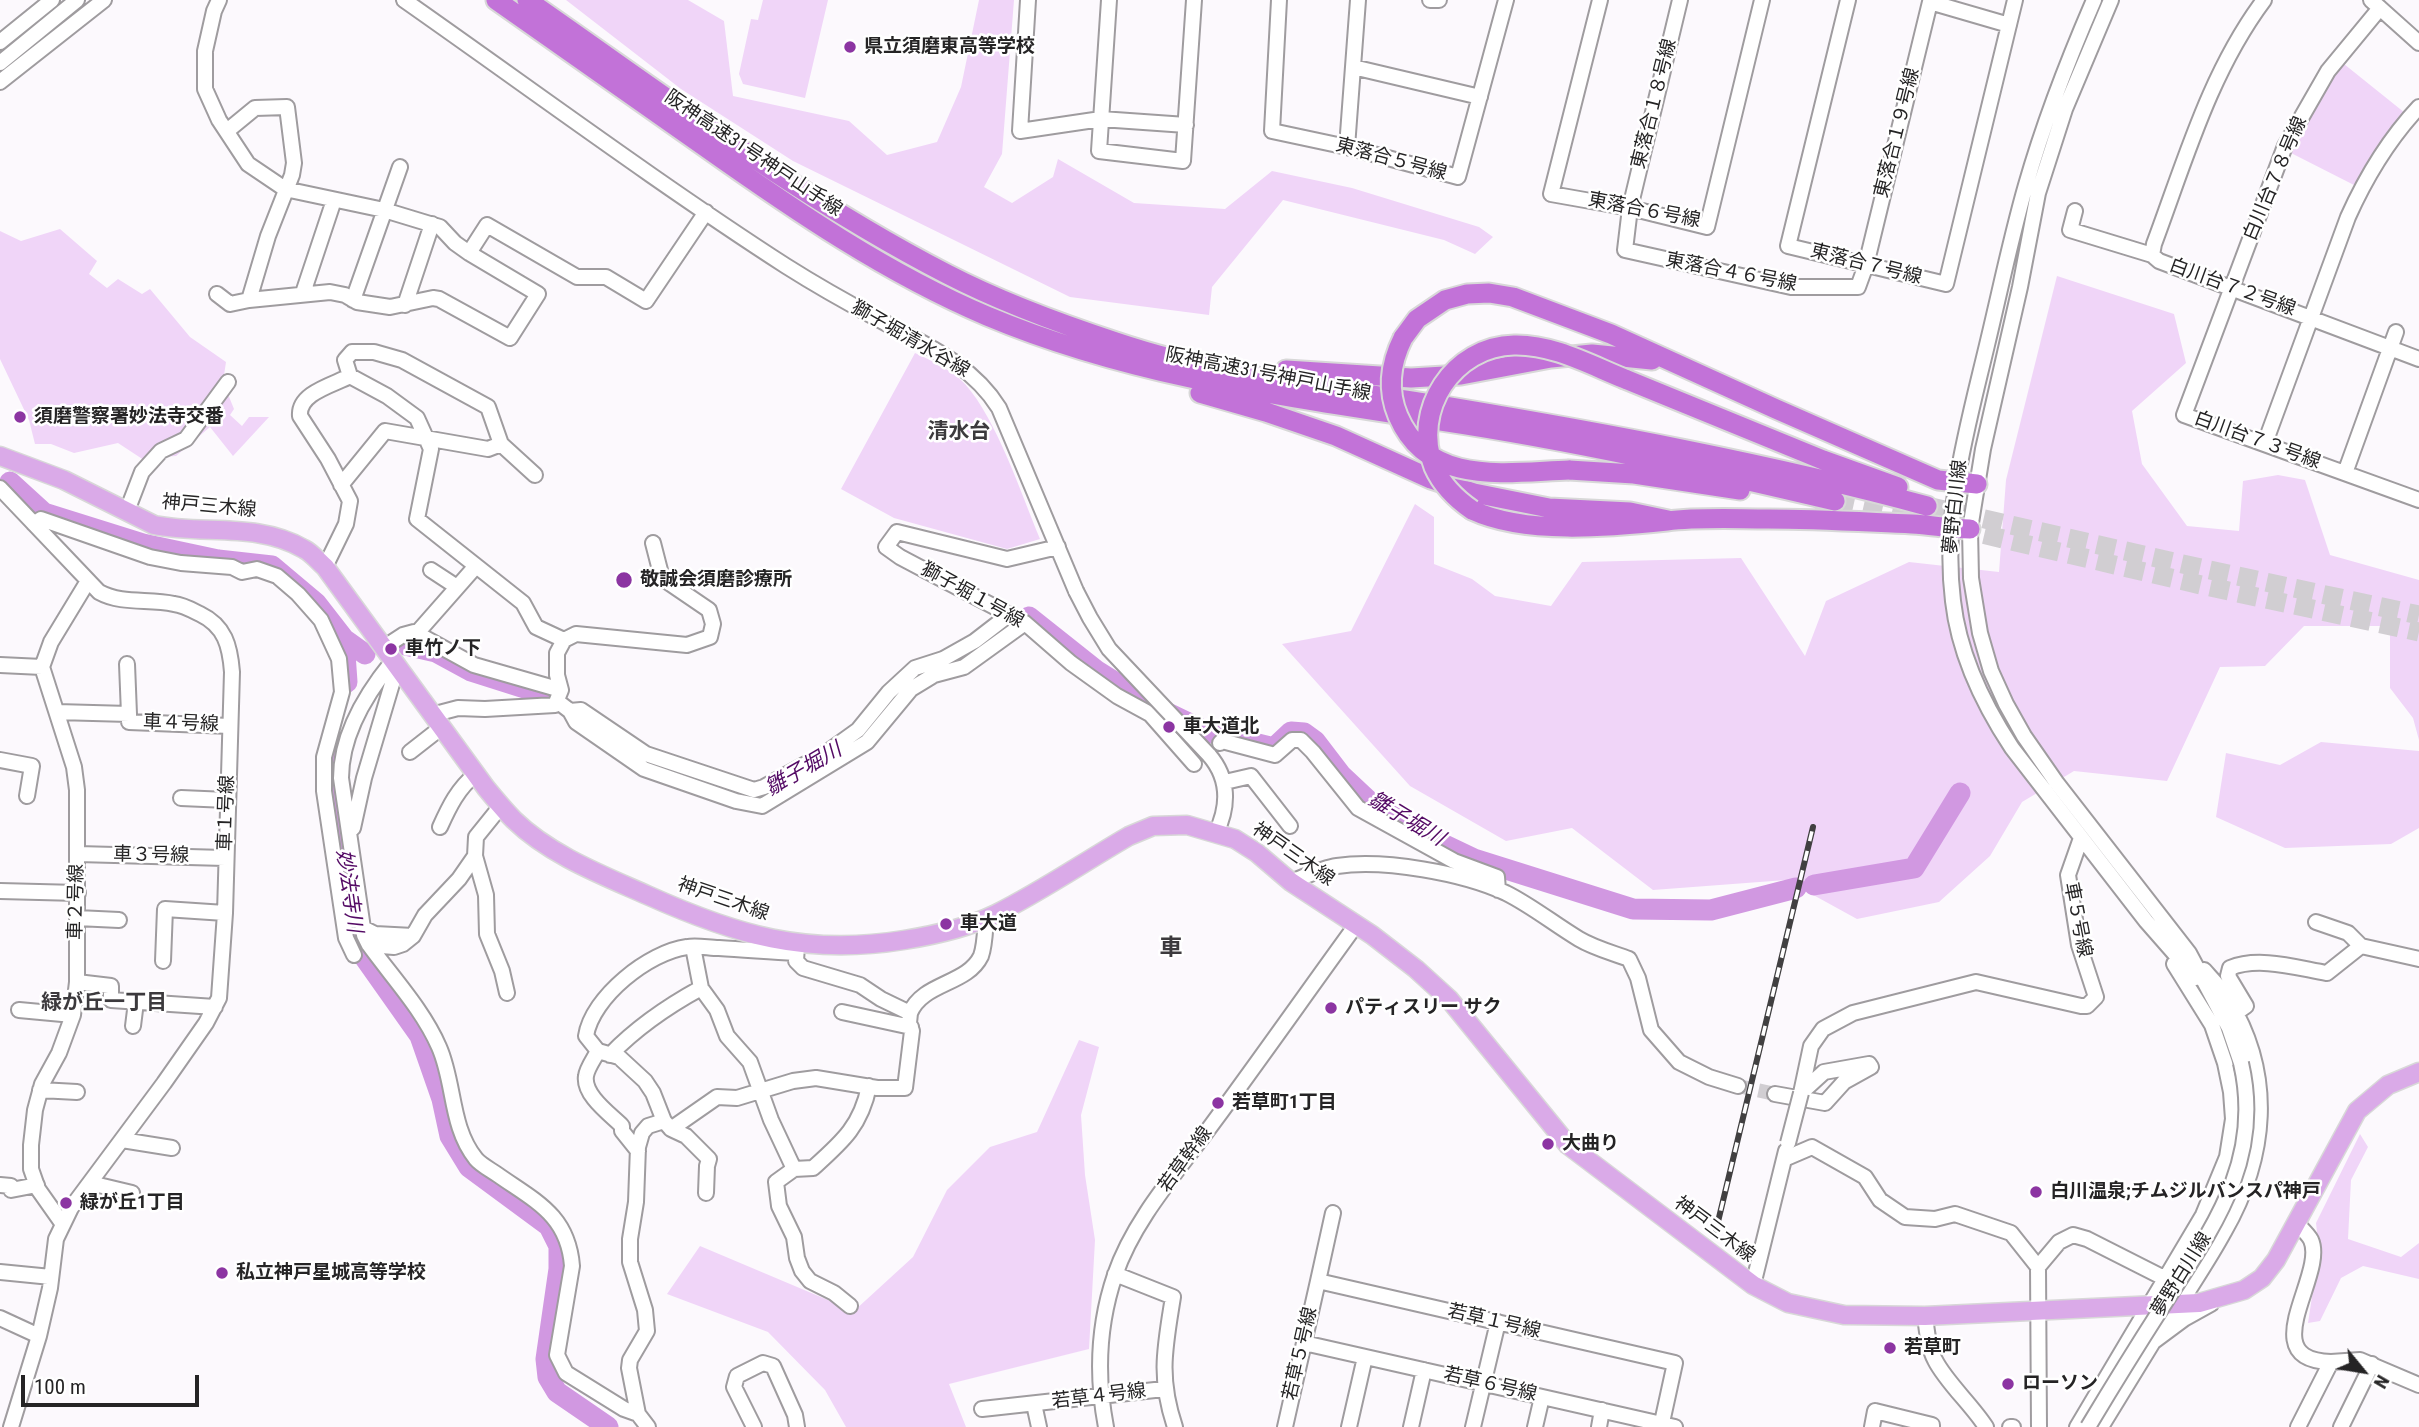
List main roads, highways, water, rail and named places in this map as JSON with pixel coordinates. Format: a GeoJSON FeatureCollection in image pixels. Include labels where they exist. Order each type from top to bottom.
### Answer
{"type":"FeatureCollection","features":[{"type":"Feature","properties":{"kind":"highway","name":"阪神高速31号神戸山手線"},"geometry":{"type":"LineString","coordinates":[[496,0],[764,188],[893,269],[986,316],[1161,373],[1251,392],[1443,421],[1633,455],[1835,500],[1634,474],[1569,470],[1469,472],[1451,467],[1423,452],[1403,427],[1391,391],[1393,363],[1403,338],[1417,319],[1445,300],[1466,294],[1489,293],[1534,304],[1611,334],[1680,366]]}},
{"type":"Feature","properties":{"kind":"highway","name":"阪神高速31号神戸山手線"},"geometry":{"type":"LineString","coordinates":[[527,0],[775,172],[858,225],[990,295],[1121,344],[1196,365],[1280,381],[1499,415],[1741,460],[1927,502],[1549,349],[1514,345],[1491,348],[1454,370],[1440,388],[1431,409],[1428,434],[1431,456],[1444,485],[1472,510],[1490,519],[1507,523],[1553,526],[1642,525],[1668,520]]}},
{"type":"Feature","properties":{"kind":"highway"},"geometry":{"type":"LineString","coordinates":[[1060,342],[1102,366],[1310,426],[1431,479],[1474,493],[1549,509],[1630,512],[1668,520],[1771,519],[1970,528]]}},
{"type":"Feature","properties":{"kind":"highway"},"geometry":{"type":"LineString","coordinates":[[1121,344],[1285,370],[1399,379],[1461,375],[1551,358],[1592,354],[1626,356],[1680,366],[1938,480],[1977,484]]}},
{"type":"Feature","properties":{"kind":"main road","name":"神戸三木線"},"geometry":{"type":"LineString","coordinates":[[0,456],[64,480],[154,525],[264,533],[306,550],[325,567],[501,806],[529,833],[558,853],[696,917],[797,948],[887,944],[954,930],[986,918],[1040,890],[1143,829],[1177,824],[1197,827],[1242,844],[1291,882],[1416,969],[1449,999],[1568,1144],[1753,1285],[1788,1303],[1844,1315],[1925,1316],[2148,1307],[2199,1303],[2228,1296],[2244,1290],[2262,1278],[2276,1260],[2357,1111],[2388,1085],[2419,1072]]}},
{"type":"Feature","properties":{"kind":"waterway","name":"妙法寺川"},"geometry":{"type":"LineString","coordinates":[[10,482],[44,513],[143,544],[218,560],[272,566],[316,603],[344,639],[347,682]]}},
{"type":"Feature","properties":{"kind":"waterway","name":"雛子堀川"},"geometry":{"type":"LineString","coordinates":[[1029,617],[1097,671],[1153,706],[1205,731],[1274,748],[1291,732],[1304,733],[1315,741],[1341,775],[1373,805],[1432,839],[1474,859],[1633,909],[1711,910],[1796,888]]}},
{"type":"Feature","properties":{"kind":"waterway","name":"雛子堀川"},"geometry":{"type":"LineString","coordinates":[[837,753],[861,738],[914,678],[944,668],[996,633]]}},
{"type":"Feature","properties":{"kind":"waterway","name":"雛子堀川"},"geometry":{"type":"LineString","coordinates":[[344,639],[365,654]]}},
{"type":"Feature","properties":{"kind":"waterway","name":"雛子堀川"},"geometry":{"type":"LineString","coordinates":[[401,644],[436,652],[471,671],[553,697]]}},
{"type":"Feature","properties":{"kind":"waterway","name":"妙法寺川"},"geometry":{"type":"LineString","coordinates":[[334,748],[330,761],[332,794],[355,944],[420,1036],[442,1099],[450,1136],[469,1167],[549,1226],[559,1246],[559,1269],[546,1359],[548,1377],[557,1392],[608,1427]]}},
{"type":"Feature","properties":{"kind":"waterway","name":"雛子堀川"},"geometry":{"type":"LineString","coordinates":[[625,749],[639,760],[755,798],[785,781]]}},
{"type":"Feature","properties":{"kind":"waterway","name":"雛子堀川"},"geometry":{"type":"LineString","coordinates":[[1814,885],[1914,868],[1960,793]]}},
{"type":"Feature","properties":{"kind":"tunnel"},"geometry":{"type":"LineString","coordinates":[[1835,501],[1916,519]]}},
{"type":"Feature","properties":{"kind":"tunnel"},"geometry":{"type":"LineString","coordinates":[[1927,506],[2419,615]]}},
{"type":"Feature","properties":{"kind":"tunnel"},"geometry":{"type":"LineString","coordinates":[[1956,528],[2419,632]]}},
{"type":"Feature","properties":{"kind":"tunnel"},"geometry":{"type":"LineString","coordinates":[[1738,1086],[1775,1094]]}},
{"type":"Feature","properties":{"kind":"railway"},"geometry":{"type":"LineString","coordinates":[[1716,1230],[1813,827]]}},
{"type":"Feature","properties":{"kind":"place","name":"県立須磨東高等学校"},"geometry":{"type":"Point","coordinates":[850,47]}},
{"type":"Feature","properties":{"kind":"place","name":"須磨警察署妙法寺交番"},"geometry":{"type":"Point","coordinates":[20,417]}},
{"type":"Feature","properties":{"kind":"place","name":"敬誠会須磨診療所"},"geometry":{"type":"Point","coordinates":[624,580]}},
{"type":"Feature","properties":{"kind":"place","name":"車竹ノ下"},"geometry":{"type":"Point","coordinates":[391,649]}},
{"type":"Feature","properties":{"kind":"place","name":"車大道北"},"geometry":{"type":"Point","coordinates":[1169,727]}},
{"type":"Feature","properties":{"kind":"place","name":"車大道"},"geometry":{"type":"Point","coordinates":[946,924]}},
{"type":"Feature","properties":{"kind":"place","name":"パティスリー サク"},"geometry":{"type":"Point","coordinates":[1331,1008]}},
{"type":"Feature","properties":{"kind":"place","name":"若草町1丁目"},"geometry":{"type":"Point","coordinates":[1218,1103]}},
{"type":"Feature","properties":{"kind":"place","name":"大曲り"},"geometry":{"type":"Point","coordinates":[1548,1144]}},
{"type":"Feature","properties":{"kind":"place","name":"白川温泉;チムジルバンスパ神戸"},"geometry":{"type":"Point","coordinates":[2036,1192]}},
{"type":"Feature","properties":{"kind":"place","name":"緑が丘1丁目"},"geometry":{"type":"Point","coordinates":[66,1203]}},
{"type":"Feature","properties":{"kind":"place","name":"私立神戸星城高等学校"},"geometry":{"type":"Point","coordinates":[222,1273]}},
{"type":"Feature","properties":{"kind":"place","name":"若草町"},"geometry":{"type":"Point","coordinates":[1890,1348]}},
{"type":"Feature","properties":{"kind":"place","name":"ローソン"},"geometry":{"type":"Point","coordinates":[2008,1384]}},
{"type":"Feature","properties":{"kind":"district","name":"清水台"},"geometry":{"type":"Point","coordinates":[959,433]}},
{"type":"Feature","properties":{"kind":"district","name":"車"},"geometry":{"type":"Point","coordinates":[1171,949]}},
{"type":"Feature","properties":{"kind":"district","name":"緑が丘一丁目"},"geometry":{"type":"Point","coordinates":[104,1004]}}]}
